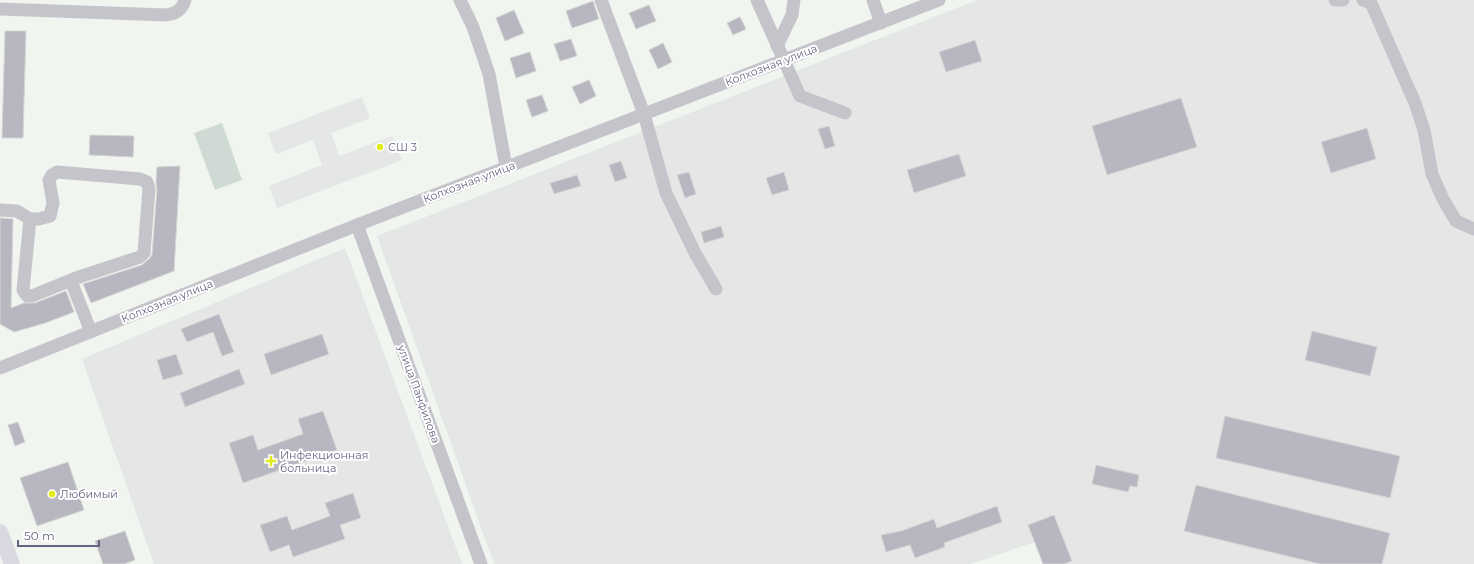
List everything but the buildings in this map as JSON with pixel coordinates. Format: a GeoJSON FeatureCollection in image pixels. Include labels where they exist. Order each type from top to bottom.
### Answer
{"type":"FeatureCollection","features":[{"type":"Feature","properties":{"kind":"main road"},"geometry":{"type":"LineString","coordinates":[[0,532],[12,564]]}},
{"type":"Feature","properties":{"kind":"street"},"geometry":{"type":"LineString","coordinates":[[0,9],[28,5],[166,15],[176,14],[185,0]]}},
{"type":"Feature","properties":{"kind":"street"},"geometry":{"type":"LineString","coordinates":[[460,0],[473,26],[489,74],[506,168]]}},
{"type":"Feature","properties":{"kind":"street"},"geometry":{"type":"LineString","coordinates":[[601,0],[644,114],[666,193],[695,253],[716,289]]}},
{"type":"Feature","properties":{"kind":"street"},"geometry":{"type":"LineString","coordinates":[[757,0],[800,96],[845,113]]}},
{"type":"Feature","properties":{"kind":"street"},"geometry":{"type":"LineString","coordinates":[[777,46],[792,15],[794,0]]}},
{"type":"Feature","properties":{"kind":"street"},"geometry":{"type":"LineString","coordinates":[[873,0],[881,23]]}},
{"type":"Feature","properties":{"kind":"street","name":"Колхозная улица"},"geometry":{"type":"LineString","coordinates":[[0,368],[357,225],[939,0]]}},
{"type":"Feature","properties":{"kind":"street"},"geometry":{"type":"LineString","coordinates":[[1335,0],[1344,0]]}},
{"type":"Feature","properties":{"kind":"street"},"geometry":{"type":"LineString","coordinates":[[1363,0],[1372,3],[1415,103],[1424,130],[1432,174],[1443,199],[1456,221],[1474,229]]}},
{"type":"Feature","properties":{"kind":"street"},"geometry":{"type":"LineString","coordinates":[[0,210],[17,211],[30,218],[39,219],[50,216],[52,203],[49,180],[52,175],[57,172],[140,179],[146,182],[149,188],[144,253],[140,257],[71,280],[32,296],[27,296],[23,290],[30,218]]}},
{"type":"Feature","properties":{"kind":"street","name":"улица Панфилова"},"geometry":{"type":"LineString","coordinates":[[357,225],[481,564]]}},
{"type":"Feature","properties":{"kind":"street"},"geometry":{"type":"LineString","coordinates":[[71,280],[91,332]]}},
{"type":"Feature","properties":{"kind":"shaded area"},"geometry":{"type":"Polygon","coordinates":[[[977,0],[1474,0],[1474,564],[1046,564],[1035,542],[971,564],[494,564],[377,236],[977,0]]]}},
{"type":"Feature","properties":{"kind":"shaded area","name":"СШ 3"},"geometry":{"type":"Polygon","coordinates":[[[362,97],[370,118],[331,133],[339,156],[392,136],[402,160],[277,208],[269,186],[322,165],[313,140],[276,154],[268,133],[362,97]]]}},
{"type":"Feature","properties":{"kind":"shaded area"},"geometry":{"type":"Polygon","coordinates":[[[222,123],[242,180],[215,190],[194,133],[222,123]]]}},
{"type":"Feature","properties":{"kind":"shaded area","name":"Инфекционная больница"},"geometry":{"type":"Polygon","coordinates":[[[345,248],[462,564],[154,564],[82,359],[345,248]]]}},
{"type":"Feature","properties":{"kind":"place","name":"СШ 3"},"geometry":{"type":"Point","coordinates":[380,147]}},
{"type":"Feature","properties":{"kind":"place","name":"Инфекционная больница"},"geometry":{"type":"Point","coordinates":[271,461]}},
{"type":"Feature","properties":{"kind":"place","name":"Любимый"},"geometry":{"type":"Point","coordinates":[52,494]}}]}
